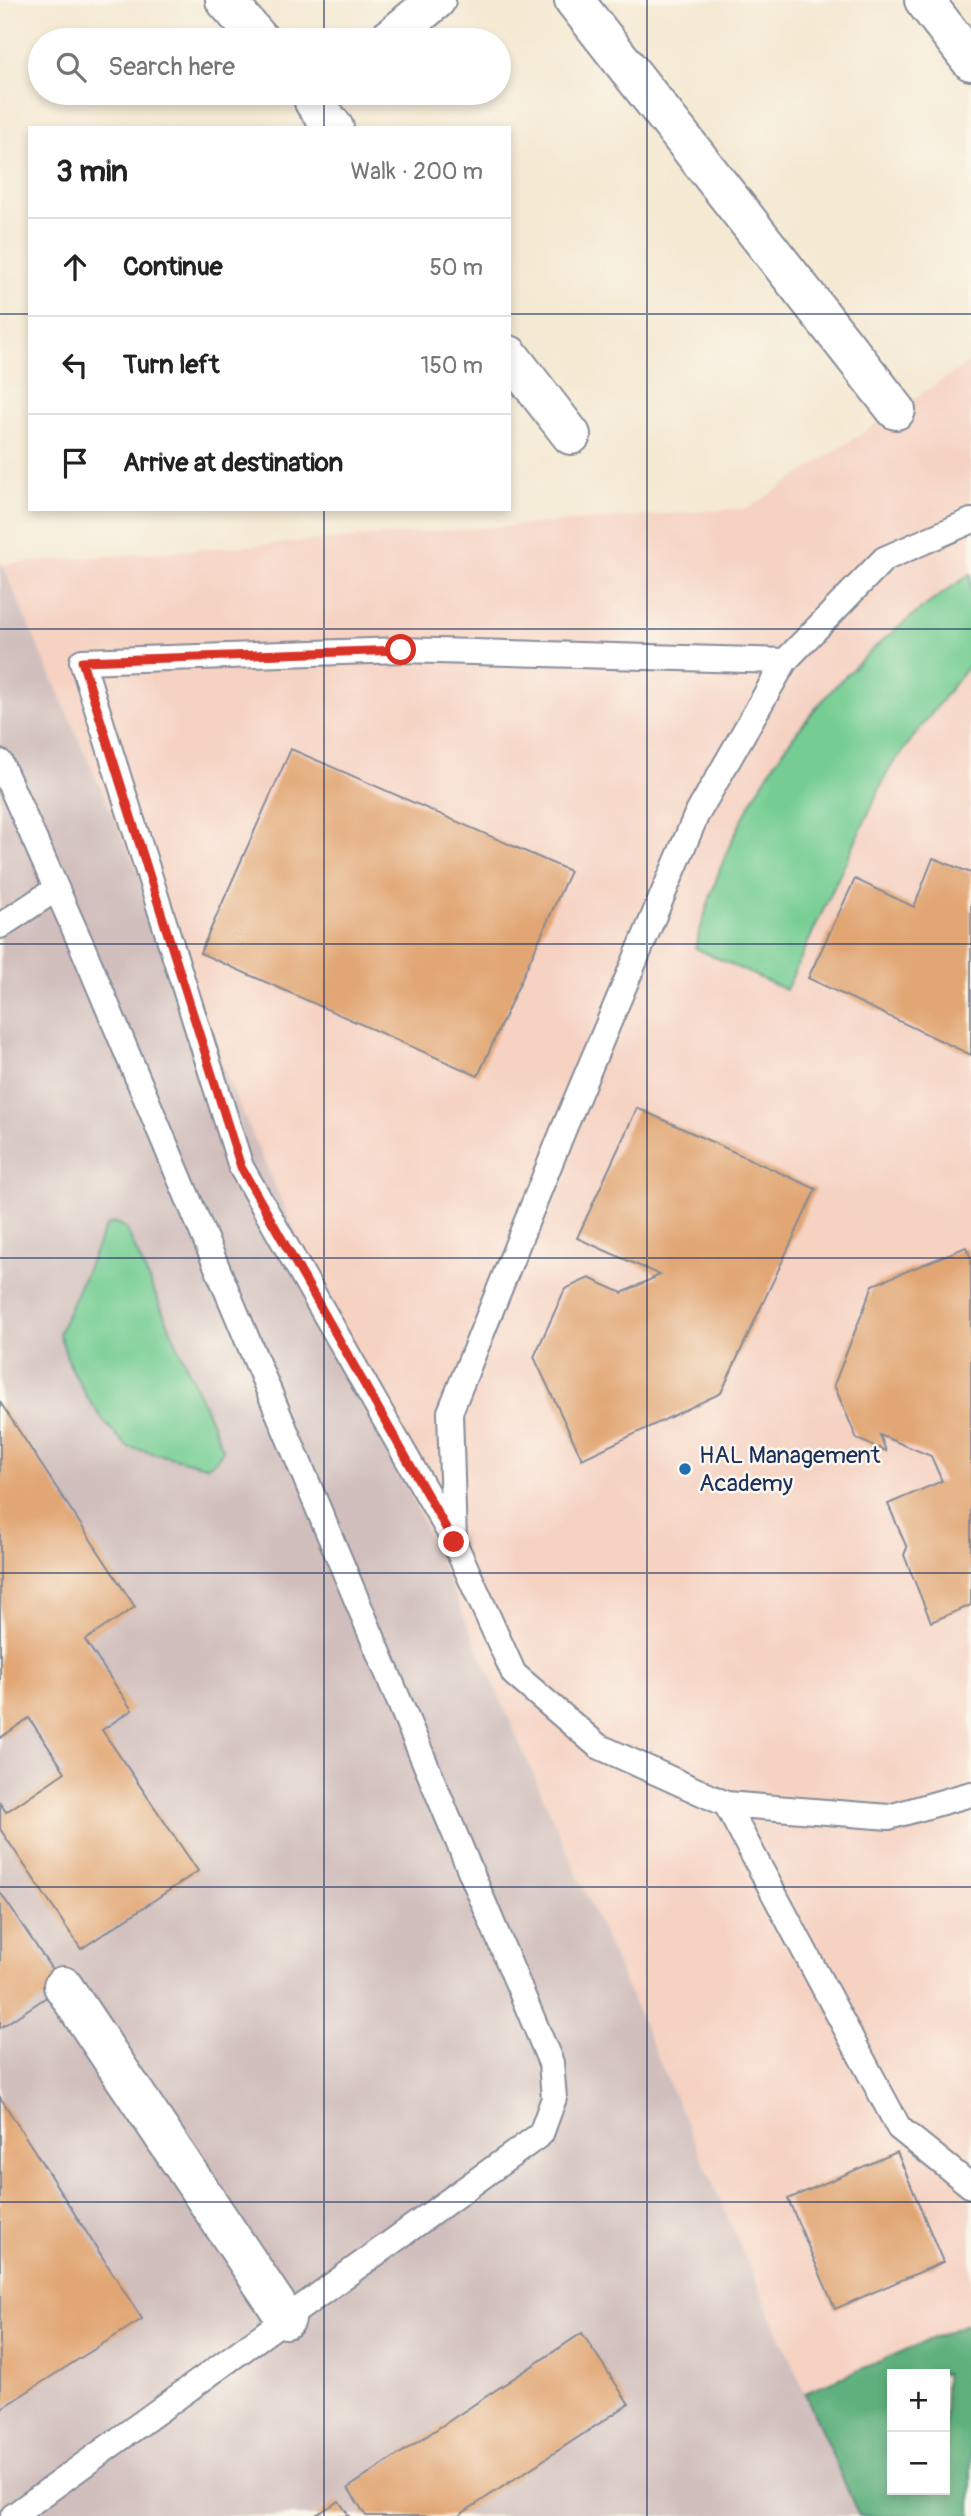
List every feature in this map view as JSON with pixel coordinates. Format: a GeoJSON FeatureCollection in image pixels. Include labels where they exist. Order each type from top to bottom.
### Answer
{"type":"FeatureCollection","features":[{"type":"Feature","properties":{"kind":"street"},"geometry":{"type":"LineString","coordinates":[[225,0],[250,28]]}},
{"type":"Feature","properties":{"kind":"street"},"geometry":{"type":"LineString","coordinates":[[402,28],[436,0]]}},
{"type":"Feature","properties":{"kind":"street"},"geometry":{"type":"LineString","coordinates":[[574,0],[896,410]]}},
{"type":"Feature","properties":{"kind":"street"},"geometry":{"type":"LineString","coordinates":[[924,0],[971,61]]}},
{"type":"Feature","properties":{"kind":"street"},"geometry":{"type":"LineString","coordinates":[[511,358],[571,435]]}},
{"type":"Feature","properties":{"kind":"street"},"geometry":{"type":"LineString","coordinates":[[63,1986],[285,2319]]}},
{"type":"Feature","properties":{"kind":"lane"},"geometry":{"type":"LineString","coordinates":[[454,1542],[450,1412],[565,1126],[696,816],[785,662],[884,559],[971,521]]}},
{"type":"Feature","properties":{"kind":"lane"},"geometry":{"type":"LineString","coordinates":[[785,662],[401,650],[82,661],[241,1167],[454,1542],[514,1674],[598,1746],[726,1804],[889,1817],[971,1794]]}},
{"type":"Feature","properties":{"kind":"lane"},"geometry":{"type":"LineString","coordinates":[[0,762],[551,2063],[554,2098],[541,2134],[13,2516]]}},
{"type":"Feature","properties":{"kind":"lane"},"geometry":{"type":"LineString","coordinates":[[0,926],[56,889]]}},
{"type":"Feature","properties":{"kind":"lane"},"geometry":{"type":"LineString","coordinates":[[726,1804],[899,2128],[971,2186]]}},
{"type":"Feature","properties":{"kind":"shaded area","name":"HAL Management Academy"},"geometry":{"type":"Polygon","coordinates":[[[971,361],[971,2516],[859,2516],[2,564],[749,508],[971,361]]]}},
{"type":"Feature","properties":{"kind":"shaded area"},"geometry":{"type":"Polygon","coordinates":[[[0,561],[2,564],[859,2516],[0,2516],[0,561]]]}},
{"type":"Feature","properties":{"kind":"green space"},"geometry":{"type":"Polygon","coordinates":[[[971,574],[971,662],[889,769],[786,990],[695,948],[713,889],[736,832],[780,755],[807,719],[866,656],[899,627],[971,574]]]}},
{"type":"Feature","properties":{"kind":"green space"},"geometry":{"type":"Polygon","coordinates":[[[114,1223],[127,1230],[223,1449],[217,1460],[209,1465],[128,1447],[107,1425],[71,1368],[59,1333],[104,1230],[114,1223]]]}},
{"type":"Feature","properties":{"kind":"green space"},"geometry":{"type":"Polygon","coordinates":[[[971,2322],[971,2516],[859,2516],[805,2393],[971,2322]]]}},
{"type":"Feature","properties":{"kind":"building"},"geometry":{"type":"Polygon","coordinates":[[[291,749],[570,871],[478,1076],[200,953],[291,749]]]}},
{"type":"Feature","properties":{"kind":"building"},"geometry":{"type":"Polygon","coordinates":[[[933,858],[971,873],[971,1055],[808,978],[855,879],[914,907],[933,858]]]}},
{"type":"Feature","properties":{"kind":"building"},"geometry":{"type":"Polygon","coordinates":[[[637,1108],[816,1189],[721,1393],[582,1459],[534,1357],[565,1289],[589,1278],[622,1293],[660,1275],[577,1238],[637,1108]]]}},
{"type":"Feature","properties":{"kind":"building"},"geometry":{"type":"Polygon","coordinates":[[[966,1247],[971,1258],[971,1605],[931,1622],[904,1555],[907,1548],[888,1504],[942,1481],[931,1456],[880,1435],[886,1451],[857,1439],[834,1385],[873,1285],[966,1247]]]}},
{"type":"Feature","properties":{"kind":"building"},"geometry":{"type":"Polygon","coordinates":[[[0,1402],[135,1607],[85,1640],[132,1710],[102,1730],[198,1871],[81,1949],[0,1829],[0,1803],[6,1812],[65,1772],[29,1718],[0,1738],[0,1402]]]}},
{"type":"Feature","properties":{"kind":"building"},"geometry":{"type":"Polygon","coordinates":[[[0,1892],[63,1986],[0,2028],[0,1892]]]}},
{"type":"Feature","properties":{"kind":"building"},"geometry":{"type":"Polygon","coordinates":[[[0,2097],[142,2319],[0,2409],[0,2097]]]}},
{"type":"Feature","properties":{"kind":"building"},"geometry":{"type":"Polygon","coordinates":[[[897,2152],[943,2262],[835,2309],[788,2199],[897,2152]]]}},
{"type":"Feature","properties":{"kind":"building"},"geometry":{"type":"Polygon","coordinates":[[[582,2333],[629,2404],[458,2516],[366,2516],[348,2488],[582,2333]]]}},
{"type":"Feature","properties":{"kind":"building"},"geometry":{"type":"Polygon","coordinates":[[[339,2501],[349,2516],[314,2516],[339,2501]]]}},
{"type":"Feature","properties":{"kind":"place","name":"HAL Management Academy"},"geometry":{"type":"Point","coordinates":[685,1469]}},
{"type":"Feature","properties":{"kind":"route"},"geometry":{"type":"LineString","coordinates":[[401,650],[82,661],[241,1167],[454,1542]]}}]}
